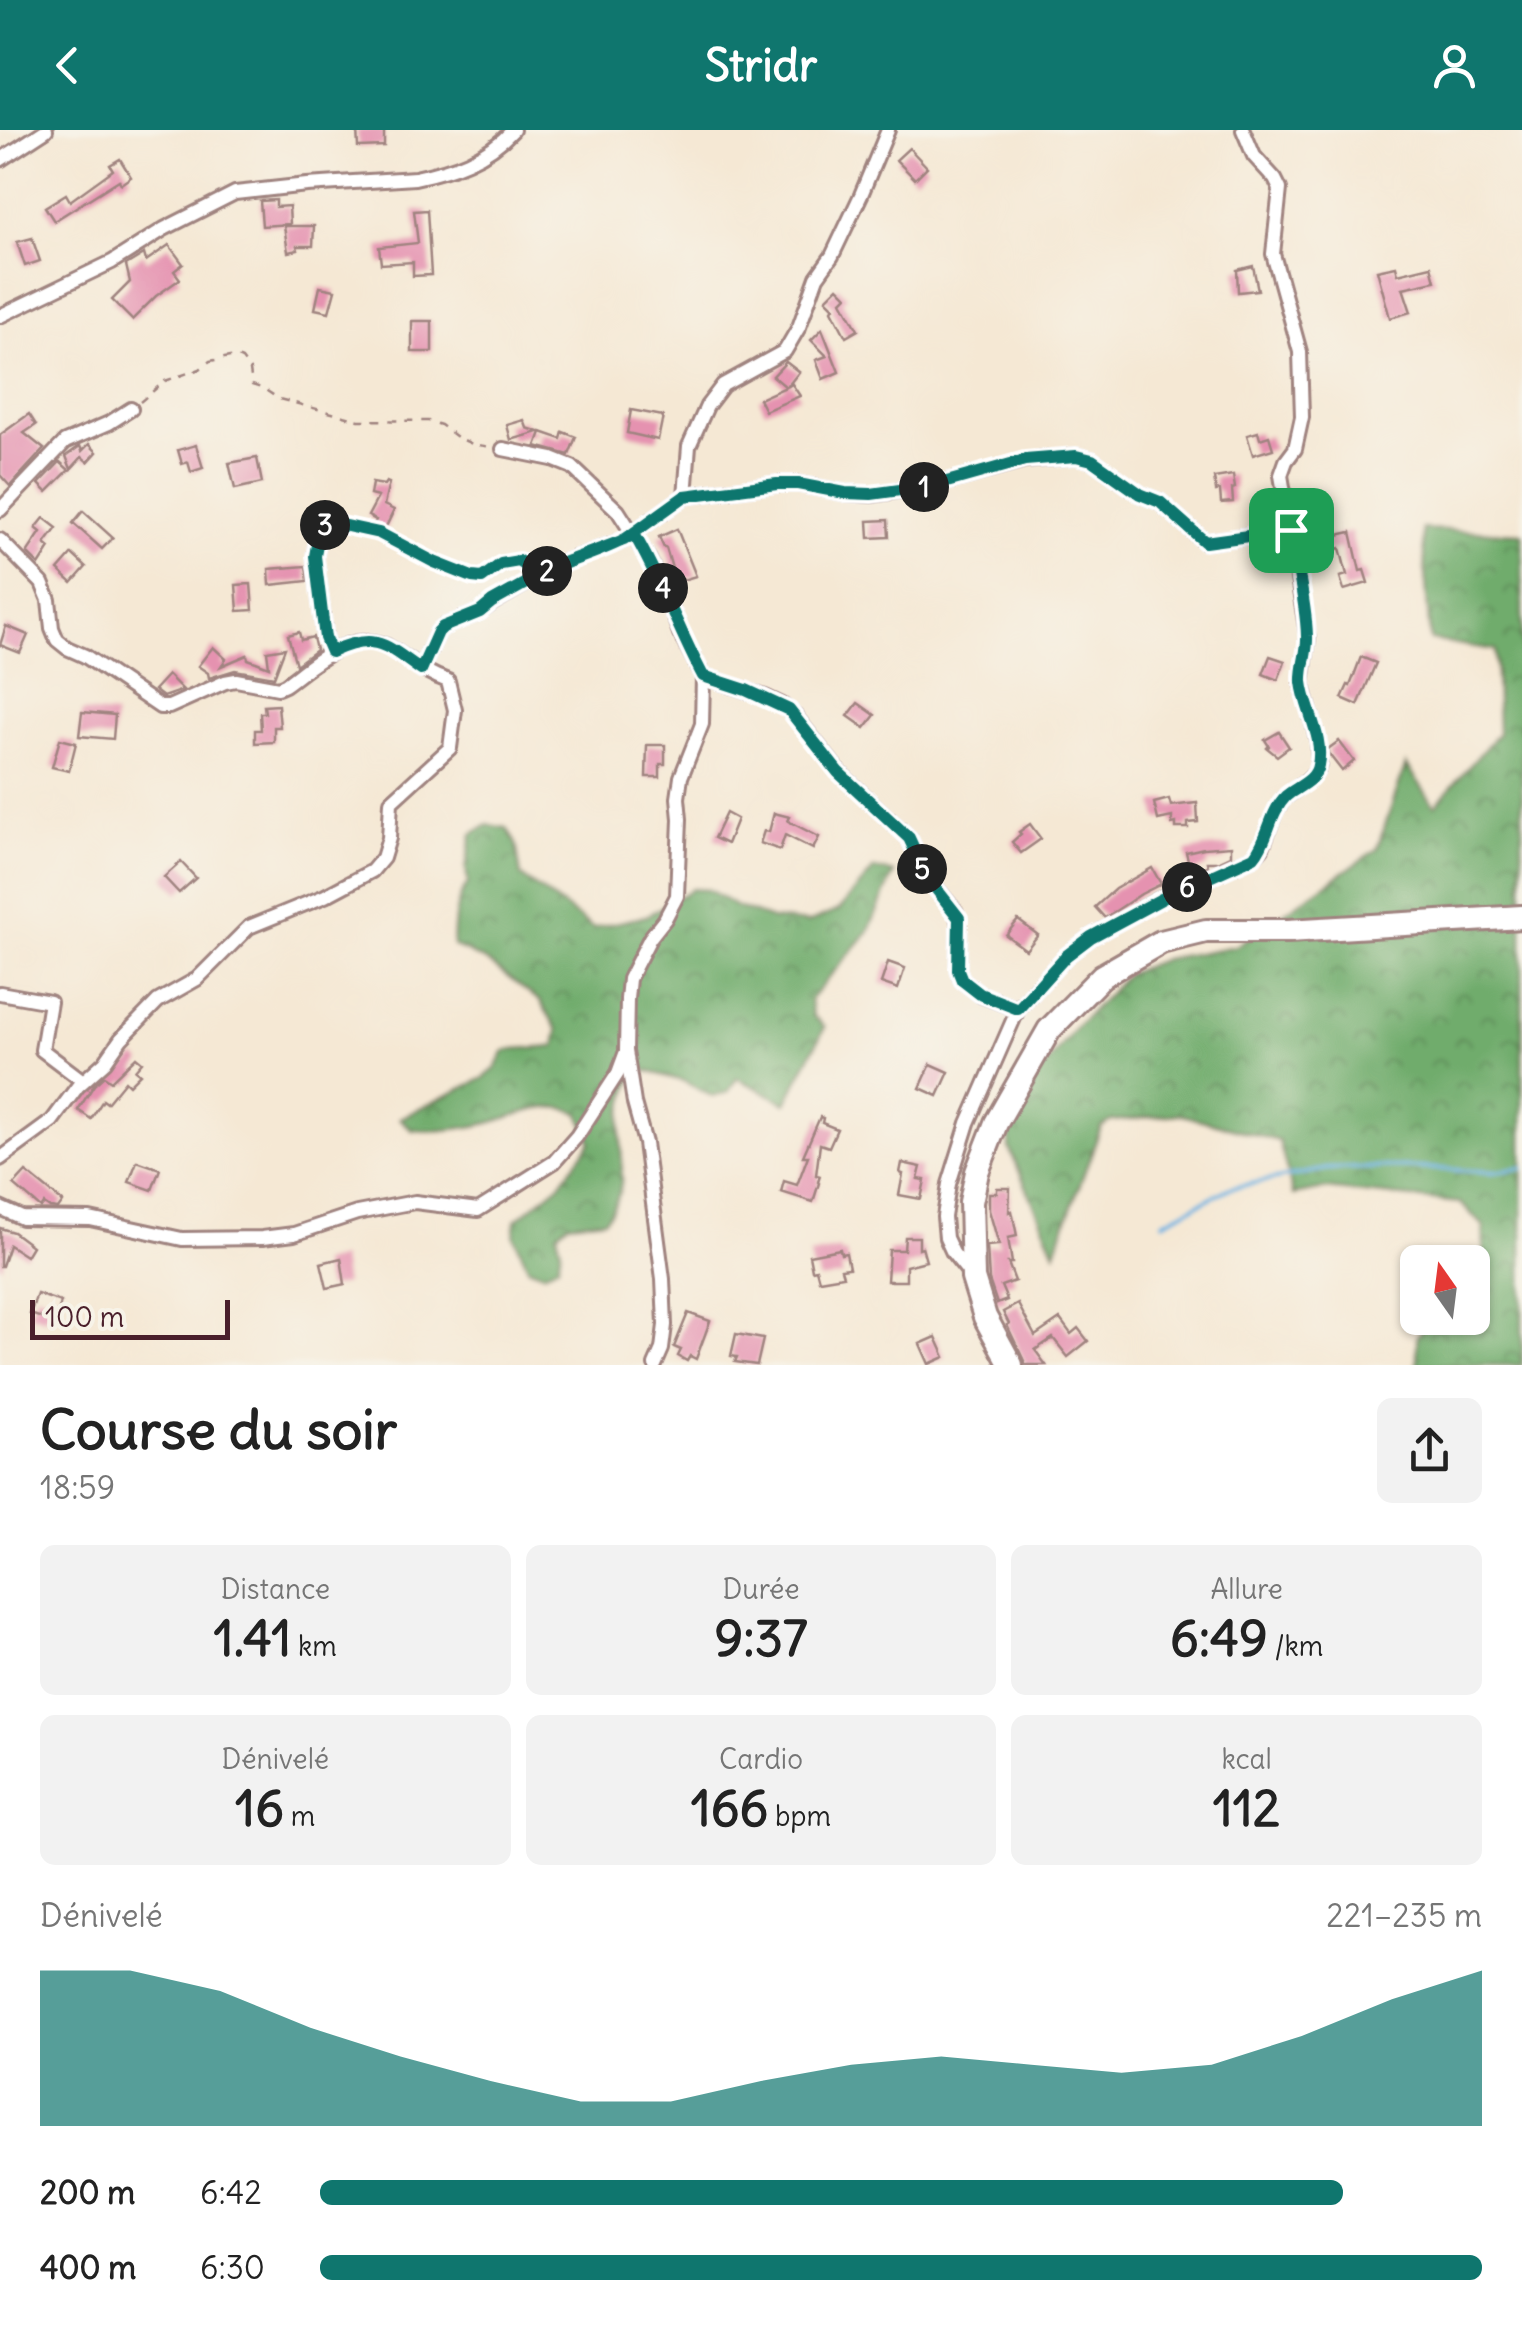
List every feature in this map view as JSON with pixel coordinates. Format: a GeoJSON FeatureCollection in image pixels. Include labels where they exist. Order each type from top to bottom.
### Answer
{"type":"FeatureCollection","features":[{"type":"Feature","properties":{"kind":"highway"},"geometry":{"type":"LineString","coordinates":[[1011,1365],[985,1317],[974,1278],[971,1202],[981,1158],[996,1123],[1049,1030],[1102,976],[1161,942],[1206,931],[1522,917]]}},
{"type":"Feature","properties":{"kind":"street"},"geometry":{"type":"LineString","coordinates":[[0,160],[46,130]]}},
{"type":"Feature","properties":{"kind":"street"},"geometry":{"type":"LineString","coordinates":[[0,316],[112,262],[164,229],[235,193],[416,178],[477,159],[513,130]]}},
{"type":"Feature","properties":{"kind":"street"},"geometry":{"type":"LineString","coordinates":[[685,496],[689,446],[707,406],[723,384],[785,351],[888,130]]}},
{"type":"Feature","properties":{"kind":"street"},"geometry":{"type":"LineString","coordinates":[[974,1278],[946,1238],[948,1184],[968,1124],[1018,1009],[1066,956],[1091,937],[1167,896],[1254,857],[1262,848],[1284,798],[1308,781],[1318,765],[1318,742],[1302,682],[1308,640],[1281,476],[1296,449],[1302,417],[1300,352],[1273,254],[1280,188],[1254,156],[1243,130]]}},
{"type":"Feature","properties":{"kind":"street"},"geometry":{"type":"LineString","coordinates":[[0,510],[65,442],[131,410]]}},
{"type":"Feature","properties":{"kind":"street"},"geometry":{"type":"LineString","coordinates":[[503,449],[552,458],[572,467],[606,496],[634,534],[659,580],[703,676],[702,724],[678,798],[677,896],[629,979],[625,1024],[626,1052],[645,1143],[663,1280],[665,1325],[655,1365]]}},
{"type":"Feature","properties":{"kind":"street"},"geometry":{"type":"LineString","coordinates":[[421,670],[443,627],[480,612],[560,564],[624,540],[685,496],[798,484],[871,494],[936,485],[1025,460],[1076,456],[1092,460],[1140,494],[1160,502],[1205,542],[1291,530]]}},
{"type":"Feature","properties":{"kind":"street"},"geometry":{"type":"LineString","coordinates":[[326,524],[315,556],[325,638],[331,652]]}},
{"type":"Feature","properties":{"kind":"street"},"geometry":{"type":"LineString","coordinates":[[0,540],[42,583],[57,640],[160,707],[236,680],[272,688],[285,686],[331,652],[349,644],[373,641],[388,646],[421,670],[448,680],[455,710],[450,748],[391,802],[389,838],[383,858],[372,871],[325,896],[249,927],[196,979],[158,1001],[82,1082],[52,1121],[0,1159]]}},
{"type":"Feature","properties":{"kind":"street"},"geometry":{"type":"LineString","coordinates":[[703,676],[789,710],[838,772],[909,838],[927,877],[959,918],[958,970],[962,980],[980,994],[1018,1009]]}},
{"type":"Feature","properties":{"kind":"street"},"geometry":{"type":"LineString","coordinates":[[0,993],[50,1002],[42,1050],[82,1082]]}},
{"type":"Feature","properties":{"kind":"street"},"geometry":{"type":"LineString","coordinates":[[0,1208],[22,1218],[90,1219],[182,1239],[294,1234],[357,1214],[415,1202],[478,1210],[554,1162],[577,1136],[618,1072],[626,1052]]}},
{"type":"Feature","properties":{"kind":"path"},"geometry":{"type":"LineString","coordinates":[[131,410],[165,380],[200,369],[210,361],[236,356],[250,370],[252,384],[279,399],[360,420],[428,420],[472,444],[503,449]]}},
{"type":"Feature","properties":{"kind":"path"},"geometry":{"type":"LineString","coordinates":[[326,524],[379,533],[472,577],[482,578],[501,564],[519,561],[539,575]]}},
{"type":"Feature","properties":{"kind":"green space"},"geometry":{"type":"Polygon","coordinates":[[[1422,529],[1522,533],[1522,1365],[1417,1365],[1418,1335],[1490,1335],[1490,1245],[1483,1245],[1484,1226],[1460,1203],[1325,1189],[1293,1195],[1279,1141],[1179,1114],[1112,1121],[1101,1127],[1055,1252],[1009,1148],[1009,1132],[1030,1086],[1076,1027],[1127,974],[1164,959],[1236,946],[1377,849],[1406,764],[1435,806],[1498,733],[1495,650],[1430,640],[1422,529]]]}},
{"type":"Feature","properties":{"kind":"green space"},"geometry":{"type":"Polygon","coordinates":[[[488,825],[507,828],[516,844],[521,876],[593,928],[646,916],[692,889],[709,890],[737,907],[772,919],[808,923],[839,910],[874,869],[894,873],[868,932],[810,1000],[813,1016],[825,1027],[786,1103],[737,1078],[728,1092],[713,1097],[683,1081],[636,1068],[622,1114],[618,1196],[605,1219],[568,1223],[557,1233],[561,1250],[558,1265],[543,1273],[528,1267],[514,1236],[516,1220],[559,1185],[591,1142],[579,1113],[543,1108],[476,1126],[430,1131],[412,1130],[400,1118],[484,1078],[496,1068],[505,1051],[555,1046],[558,1030],[540,1001],[486,961],[453,946],[457,906],[468,883],[466,868],[472,834],[488,825]]]}},
{"type":"Feature","properties":{"kind":"building"},"geometry":{"type":"Polygon","coordinates":[[[357,130],[384,130],[384,146],[358,147],[357,130]]]}},
{"type":"Feature","properties":{"kind":"building"},"geometry":{"type":"Polygon","coordinates":[[[909,148],[927,167],[915,179],[896,160],[909,148]]]}},
{"type":"Feature","properties":{"kind":"building"},"geometry":{"type":"Polygon","coordinates":[[[120,159],[131,177],[121,184],[119,180],[54,221],[45,207],[66,194],[70,201],[113,170],[110,165],[120,159]]]}},
{"type":"Feature","properties":{"kind":"building"},"geometry":{"type":"Polygon","coordinates":[[[276,200],[276,207],[289,206],[290,224],[262,226],[260,201],[276,200]]]}},
{"type":"Feature","properties":{"kind":"building"},"geometry":{"type":"Polygon","coordinates":[[[427,210],[431,275],[413,276],[413,262],[381,264],[379,247],[418,243],[414,211],[427,210]]]}},
{"type":"Feature","properties":{"kind":"building"},"geometry":{"type":"Polygon","coordinates":[[[284,226],[314,226],[313,246],[297,246],[298,250],[288,252],[284,226]]]}},
{"type":"Feature","properties":{"kind":"building"},"geometry":{"type":"Polygon","coordinates":[[[32,238],[40,261],[25,266],[17,242],[32,238]]]}},
{"type":"Feature","properties":{"kind":"building"},"geometry":{"type":"Polygon","coordinates":[[[169,245],[183,264],[174,271],[180,279],[132,320],[112,300],[130,282],[126,265],[144,254],[146,261],[169,245]]]}},
{"type":"Feature","properties":{"kind":"building"},"geometry":{"type":"Polygon","coordinates":[[[1253,266],[1258,290],[1238,292],[1237,270],[1253,266]]]}},
{"type":"Feature","properties":{"kind":"building"},"geometry":{"type":"Polygon","coordinates":[[[1396,266],[1398,274],[1431,266],[1435,281],[1403,288],[1411,312],[1390,318],[1377,270],[1396,266]]]}},
{"type":"Feature","properties":{"kind":"building"},"geometry":{"type":"Polygon","coordinates":[[[320,287],[335,290],[329,312],[315,309],[320,287]]]}},
{"type":"Feature","properties":{"kind":"building"},"geometry":{"type":"Polygon","coordinates":[[[838,287],[847,296],[842,301],[858,330],[846,337],[834,307],[826,299],[838,287]]]}},
{"type":"Feature","properties":{"kind":"building"},"geometry":{"type":"Polygon","coordinates":[[[412,321],[432,321],[432,352],[412,352],[412,321]]]}},
{"type":"Feature","properties":{"kind":"building"},"geometry":{"type":"Polygon","coordinates":[[[822,329],[839,372],[823,379],[816,360],[827,356],[811,340],[822,329]]]}},
{"type":"Feature","properties":{"kind":"building"},"geometry":{"type":"Polygon","coordinates":[[[786,362],[799,372],[787,387],[792,384],[800,396],[765,411],[759,399],[786,387],[773,376],[786,362]]]}},
{"type":"Feature","properties":{"kind":"building"},"geometry":{"type":"Polygon","coordinates":[[[631,410],[663,416],[658,440],[627,433],[631,410]]]}},
{"type":"Feature","properties":{"kind":"building"},"geometry":{"type":"Polygon","coordinates":[[[29,414],[36,425],[24,433],[44,449],[10,486],[0,475],[0,435],[29,414]]]}},
{"type":"Feature","properties":{"kind":"building"},"geometry":{"type":"Polygon","coordinates":[[[524,420],[527,428],[539,432],[511,440],[507,425],[524,420]]]}},
{"type":"Feature","properties":{"kind":"building"},"geometry":{"type":"Polygon","coordinates":[[[541,432],[561,439],[563,432],[576,437],[569,455],[536,446],[541,432]]]}},
{"type":"Feature","properties":{"kind":"building"},"geometry":{"type":"Polygon","coordinates":[[[1258,432],[1260,439],[1269,436],[1273,449],[1253,455],[1247,435],[1258,432]]]}},
{"type":"Feature","properties":{"kind":"building"},"geometry":{"type":"Polygon","coordinates":[[[89,444],[97,452],[88,462],[82,457],[71,469],[66,456],[89,444]]]}},
{"type":"Feature","properties":{"kind":"building"},"geometry":{"type":"Polygon","coordinates":[[[196,445],[203,468],[191,472],[188,462],[182,464],[178,450],[196,445]]]}},
{"type":"Feature","properties":{"kind":"building"},"geometry":{"type":"Polygon","coordinates":[[[257,458],[262,483],[235,489],[229,463],[257,458]]]}},
{"type":"Feature","properties":{"kind":"building"},"geometry":{"type":"Polygon","coordinates":[[[60,462],[69,470],[47,492],[39,484],[60,462]]]}},
{"type":"Feature","properties":{"kind":"building"},"geometry":{"type":"Polygon","coordinates":[[[1233,475],[1233,502],[1221,503],[1214,478],[1233,475]]]}},
{"type":"Feature","properties":{"kind":"building"},"geometry":{"type":"Polygon","coordinates":[[[372,483],[389,483],[384,505],[394,510],[384,531],[373,526],[376,520],[368,516],[378,497],[370,495],[372,483]]]}},
{"type":"Feature","properties":{"kind":"building"},"geometry":{"type":"Polygon","coordinates":[[[83,511],[113,538],[102,549],[73,523],[83,511]]]}},
{"type":"Feature","properties":{"kind":"building"},"geometry":{"type":"Polygon","coordinates":[[[1314,515],[1320,539],[1351,532],[1360,571],[1364,570],[1368,583],[1344,590],[1340,577],[1347,575],[1340,548],[1310,557],[1300,518],[1314,515]]]}},
{"type":"Feature","properties":{"kind":"building"},"geometry":{"type":"Polygon","coordinates":[[[44,518],[57,528],[45,544],[50,548],[39,565],[27,553],[41,532],[36,528],[44,518]]]}},
{"type":"Feature","properties":{"kind":"building"},"geometry":{"type":"Polygon","coordinates":[[[888,520],[889,537],[869,538],[868,521],[888,520]]]}},
{"type":"Feature","properties":{"kind":"building"},"geometry":{"type":"Polygon","coordinates":[[[677,529],[696,576],[676,582],[659,537],[677,529]]]}},
{"type":"Feature","properties":{"kind":"building"},"geometry":{"type":"Polygon","coordinates":[[[72,554],[86,567],[72,583],[58,570],[72,554]]]}},
{"type":"Feature","properties":{"kind":"building"},"geometry":{"type":"Polygon","coordinates":[[[306,566],[308,581],[270,585],[269,569],[306,566]]]}},
{"type":"Feature","properties":{"kind":"building"},"geometry":{"type":"Polygon","coordinates":[[[251,584],[253,610],[238,611],[236,585],[251,584]]]}},
{"type":"Feature","properties":{"kind":"building"},"geometry":{"type":"Polygon","coordinates":[[[6,626],[28,635],[20,653],[0,645],[6,626]]]}},
{"type":"Feature","properties":{"kind":"building"},"geometry":{"type":"Polygon","coordinates":[[[299,632],[301,640],[313,637],[316,650],[296,665],[288,635],[299,632]]]}},
{"type":"Feature","properties":{"kind":"building"},"geometry":{"type":"Polygon","coordinates":[[[213,647],[226,659],[221,666],[247,655],[248,659],[269,667],[267,651],[285,648],[274,677],[235,670],[209,678],[198,666],[213,647]]]}},
{"type":"Feature","properties":{"kind":"building"},"geometry":{"type":"Polygon","coordinates":[[[1270,656],[1285,661],[1278,680],[1263,674],[1270,656]]]}},
{"type":"Feature","properties":{"kind":"building"},"geometry":{"type":"Polygon","coordinates":[[[1361,657],[1376,663],[1358,705],[1342,698],[1361,657]]]}},
{"type":"Feature","properties":{"kind":"building"},"geometry":{"type":"Polygon","coordinates":[[[168,675],[183,690],[163,697],[154,690],[168,675]]]}},
{"type":"Feature","properties":{"kind":"building"},"geometry":{"type":"Polygon","coordinates":[[[858,703],[875,715],[865,728],[848,716],[858,703]]]}},
{"type":"Feature","properties":{"kind":"building"},"geometry":{"type":"Polygon","coordinates":[[[278,705],[280,727],[274,727],[274,742],[255,743],[255,730],[261,730],[260,713],[265,713],[264,706],[278,705]]]}},
{"type":"Feature","properties":{"kind":"building"},"geometry":{"type":"Polygon","coordinates":[[[82,712],[115,715],[113,739],[79,736],[82,712]]]}},
{"type":"Feature","properties":{"kind":"building"},"geometry":{"type":"Polygon","coordinates":[[[1279,732],[1289,747],[1277,756],[1267,748],[1265,740],[1279,732]]]}},
{"type":"Feature","properties":{"kind":"building"},"geometry":{"type":"Polygon","coordinates":[[[60,739],[76,743],[69,771],[52,767],[60,739]]]}},
{"type":"Feature","properties":{"kind":"building"},"geometry":{"type":"Polygon","coordinates":[[[1339,741],[1354,761],[1342,771],[1328,753],[1339,741]]]}},
{"type":"Feature","properties":{"kind":"building"},"geometry":{"type":"Polygon","coordinates":[[[647,745],[665,745],[660,777],[646,777],[647,745]]]}},
{"type":"Feature","properties":{"kind":"building"},"geometry":{"type":"Polygon","coordinates":[[[1169,799],[1171,806],[1197,803],[1198,822],[1188,823],[1188,828],[1176,828],[1172,817],[1158,820],[1154,803],[1169,799]]]}},
{"type":"Feature","properties":{"kind":"building"},"geometry":{"type":"Polygon","coordinates":[[[726,813],[737,819],[727,844],[714,838],[726,813]]]}},
{"type":"Feature","properties":{"kind":"building"},"geometry":{"type":"Polygon","coordinates":[[[774,813],[790,817],[788,821],[819,837],[813,849],[785,835],[780,850],[760,843],[764,831],[769,832],[774,813]]]}},
{"type":"Feature","properties":{"kind":"building"},"geometry":{"type":"Polygon","coordinates":[[[1030,824],[1041,839],[1021,853],[1012,842],[1030,824]]]}},
{"type":"Feature","properties":{"kind":"building"},"geometry":{"type":"Polygon","coordinates":[[[1231,846],[1231,856],[1207,862],[1208,866],[1191,872],[1186,852],[1231,846]]]}},
{"type":"Feature","properties":{"kind":"building"},"geometry":{"type":"Polygon","coordinates":[[[181,862],[196,878],[179,893],[164,877],[181,862]]]}},
{"type":"Feature","properties":{"kind":"building"},"geometry":{"type":"Polygon","coordinates":[[[1152,868],[1161,884],[1105,918],[1095,907],[1115,889],[1152,868]]]}},
{"type":"Feature","properties":{"kind":"building"},"geometry":{"type":"Polygon","coordinates":[[[1018,920],[1038,935],[1026,950],[1006,935],[1018,920]]]}},
{"type":"Feature","properties":{"kind":"building"},"geometry":{"type":"Polygon","coordinates":[[[888,962],[905,968],[898,989],[881,983],[888,962]]]}},
{"type":"Feature","properties":{"kind":"building"},"geometry":{"type":"Polygon","coordinates":[[[136,1057],[142,1062],[135,1070],[140,1074],[129,1085],[125,1081],[107,1103],[103,1100],[91,1119],[78,1110],[94,1085],[104,1076],[111,1081],[136,1057]]]}},
{"type":"Feature","properties":{"kind":"building"},"geometry":{"type":"Polygon","coordinates":[[[931,1064],[949,1072],[938,1096],[920,1088],[931,1064]]]}},
{"type":"Feature","properties":{"kind":"building"},"geometry":{"type":"Polygon","coordinates":[[[820,1117],[822,1123],[837,1129],[829,1147],[820,1144],[816,1175],[820,1176],[813,1202],[781,1192],[784,1181],[797,1185],[808,1156],[803,1156],[820,1117]]]}},
{"type":"Feature","properties":{"kind":"building"},"geometry":{"type":"Polygon","coordinates":[[[137,1161],[160,1169],[152,1190],[129,1182],[137,1161]]]}},
{"type":"Feature","properties":{"kind":"building"},"geometry":{"type":"Polygon","coordinates":[[[902,1163],[921,1167],[918,1179],[925,1180],[921,1199],[899,1195],[902,1163]]]}},
{"type":"Feature","properties":{"kind":"building"},"geometry":{"type":"Polygon","coordinates":[[[26,1172],[63,1202],[58,1209],[44,1204],[41,1208],[14,1185],[26,1172]]]}},
{"type":"Feature","properties":{"kind":"building"},"geometry":{"type":"Polygon","coordinates":[[[997,1188],[1010,1188],[1009,1212],[1012,1211],[1017,1236],[1008,1238],[1012,1263],[1008,1263],[1015,1281],[1001,1286],[1007,1300],[997,1304],[989,1280],[987,1246],[999,1245],[989,1210],[989,1193],[997,1193],[997,1188]]]}},
{"type":"Feature","properties":{"kind":"building"},"geometry":{"type":"Polygon","coordinates":[[[0,1228],[32,1246],[26,1256],[9,1245],[0,1266],[0,1228]]]}},
{"type":"Feature","properties":{"kind":"building"},"geometry":{"type":"Polygon","coordinates":[[[905,1237],[919,1237],[919,1248],[922,1247],[926,1261],[906,1266],[906,1281],[887,1281],[889,1250],[904,1250],[905,1237]]]}},
{"type":"Feature","properties":{"kind":"building"},"geometry":{"type":"Polygon","coordinates":[[[840,1249],[841,1254],[846,1253],[849,1268],[841,1269],[843,1276],[819,1280],[809,1255],[840,1249]]]}},
{"type":"Feature","properties":{"kind":"building"},"geometry":{"type":"Polygon","coordinates":[[[341,1258],[345,1284],[327,1288],[321,1263],[341,1258]]]}},
{"type":"Feature","properties":{"kind":"building"},"geometry":{"type":"Polygon","coordinates":[[[37,1294],[61,1302],[58,1313],[48,1310],[45,1319],[30,1314],[37,1294]]]}},
{"type":"Feature","properties":{"kind":"building"},"geometry":{"type":"Polygon","coordinates":[[[1018,1304],[1035,1336],[1060,1319],[1071,1334],[1078,1328],[1088,1341],[1068,1357],[1053,1338],[1035,1350],[1046,1365],[1026,1365],[1003,1312],[1018,1304]]]}},
{"type":"Feature","properties":{"kind":"building"},"geometry":{"type":"Polygon","coordinates":[[[688,1313],[710,1321],[696,1359],[690,1356],[687,1361],[678,1356],[681,1350],[674,1347],[688,1313]]]}},
{"type":"Feature","properties":{"kind":"building"},"geometry":{"type":"Polygon","coordinates":[[[736,1334],[763,1339],[757,1365],[735,1362],[737,1357],[731,1356],[736,1334]]]}},
{"type":"Feature","properties":{"kind":"building"},"geometry":{"type":"Polygon","coordinates":[[[936,1337],[945,1357],[929,1364],[920,1344],[936,1337]]]}},
{"type":"Feature","properties":{"kind":"waterway"},"geometry":{"type":"LineString","coordinates":[[1163,1222],[1230,1188],[1327,1169],[1401,1167],[1493,1172],[1522,1168]]}},
{"type":"Feature","properties":{"kind":"route"},"geometry":{"type":"LineString","coordinates":[[1291,530],[1205,542],[1172,510],[1132,490],[1092,460],[1076,456],[1025,460],[936,485],[871,494],[777,484],[685,496],[624,540],[596,551],[560,564],[480,612],[443,627],[421,670],[388,646],[373,641],[349,644],[331,652],[325,638],[315,556],[326,524],[333,523],[379,533],[472,577],[482,578],[501,564],[519,561],[539,575],[560,564],[624,540],[634,534],[703,676],[782,705],[803,724],[838,772],[909,838],[927,877],[956,912],[958,970],[962,980],[980,994],[1018,1009],[1066,956],[1091,937],[1167,896],[1254,857],[1262,848],[1284,798],[1316,772],[1318,742],[1302,682],[1308,640],[1291,530]]}}]}
